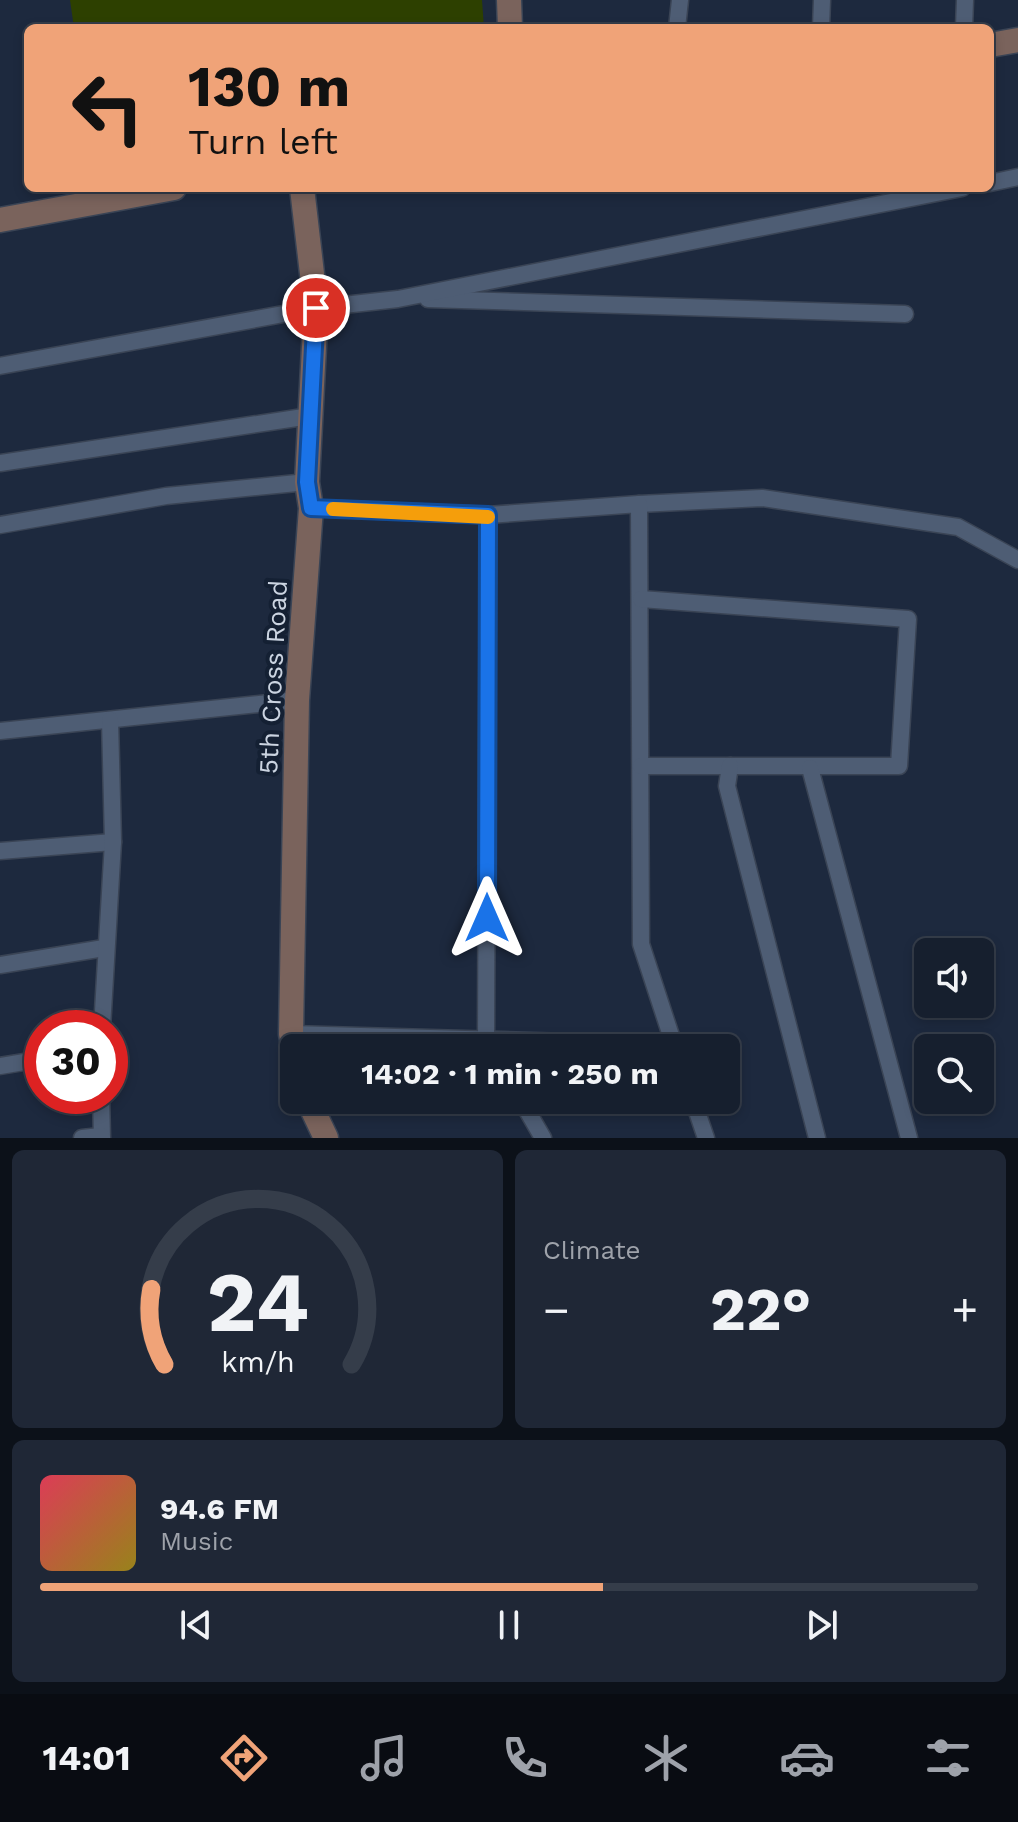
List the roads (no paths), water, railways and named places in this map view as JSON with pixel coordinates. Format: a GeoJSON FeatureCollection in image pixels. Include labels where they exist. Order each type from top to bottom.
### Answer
{"type":"FeatureCollection","features":[{"type":"Feature","properties":{"kind":"street"},"geometry":{"type":"LineString","coordinates":[[509,0],[510,24]]}},
{"type":"Feature","properties":{"kind":"street"},"geometry":{"type":"LineString","coordinates":[[677,24],[680,0]]}},
{"type":"Feature","properties":{"kind":"street"},"geometry":{"type":"LineString","coordinates":[[821,24],[822,0]]}},
{"type":"Feature","properties":{"kind":"street"},"geometry":{"type":"LineString","coordinates":[[964,24],[965,0]]}},
{"type":"Feature","properties":{"kind":"street"},"geometry":{"type":"LineString","coordinates":[[994,44],[1018,40]]}},
{"type":"Feature","properties":{"kind":"street"},"geometry":{"type":"LineString","coordinates":[[994,182],[1018,177]]}},
{"type":"Feature","properties":{"kind":"street"},"geometry":{"type":"LineString","coordinates":[[0,220],[152,192]]}},
{"type":"Feature","properties":{"kind":"street","name":"5th Cross Road"},"geometry":{"type":"LineString","coordinates":[[292,1034],[297,700],[311,508],[307,482],[316,308],[302,192]]}},
{"type":"Feature","properties":{"kind":"street"},"geometry":{"type":"LineString","coordinates":[[0,366],[316,308],[398,299],[942,192]]}},
{"type":"Feature","properties":{"kind":"street"},"geometry":{"type":"LineString","coordinates":[[398,299],[905,314]]}},
{"type":"Feature","properties":{"kind":"street"},"geometry":{"type":"LineString","coordinates":[[0,463],[310,416]]}},
{"type":"Feature","properties":{"kind":"street"},"geometry":{"type":"LineString","coordinates":[[0,525],[166,496],[307,482]]}},
{"type":"Feature","properties":{"kind":"street"},"geometry":{"type":"LineString","coordinates":[[311,508],[488,515],[762,498],[958,527],[1018,560]]}},
{"type":"Feature","properties":{"kind":"street"},"geometry":{"type":"LineString","coordinates":[[639,504],[641,944],[670,1034]]}},
{"type":"Feature","properties":{"kind":"street"},"geometry":{"type":"LineString","coordinates":[[488,515],[488,1034]]}},
{"type":"Feature","properties":{"kind":"street"},"geometry":{"type":"LineString","coordinates":[[641,599],[908,619],[899,766],[641,766]]}},
{"type":"Feature","properties":{"kind":"street"},"geometry":{"type":"LineString","coordinates":[[0,731],[297,700]]}},
{"type":"Feature","properties":{"kind":"street"},"geometry":{"type":"LineString","coordinates":[[102,1010],[113,842],[110,720]]}},
{"type":"Feature","properties":{"kind":"street"},"geometry":{"type":"LineString","coordinates":[[730,766],[727,786],[817,1138]]}},
{"type":"Feature","properties":{"kind":"street"},"geometry":{"type":"LineString","coordinates":[[810,768],[909,1138]]}},
{"type":"Feature","properties":{"kind":"street"},"geometry":{"type":"LineString","coordinates":[[0,851],[113,842]]}},
{"type":"Feature","properties":{"kind":"street"},"geometry":{"type":"LineString","coordinates":[[0,965],[104,948]]}},
{"type":"Feature","properties":{"kind":"street"},"geometry":{"type":"LineString","coordinates":[[0,1066],[24,1062]]}},
{"type":"Feature","properties":{"kind":"street"},"geometry":{"type":"LineString","coordinates":[[82,1138],[102,1137],[101,1114]]}},
{"type":"Feature","properties":{"kind":"street"},"geometry":{"type":"LineString","coordinates":[[315,1114],[326,1138]]}},
{"type":"Feature","properties":{"kind":"street"},"geometry":{"type":"LineString","coordinates":[[529,1114],[543,1138]]}},
{"type":"Feature","properties":{"kind":"street"},"geometry":{"type":"LineString","coordinates":[[698,1114],[706,1138]]}}]}
